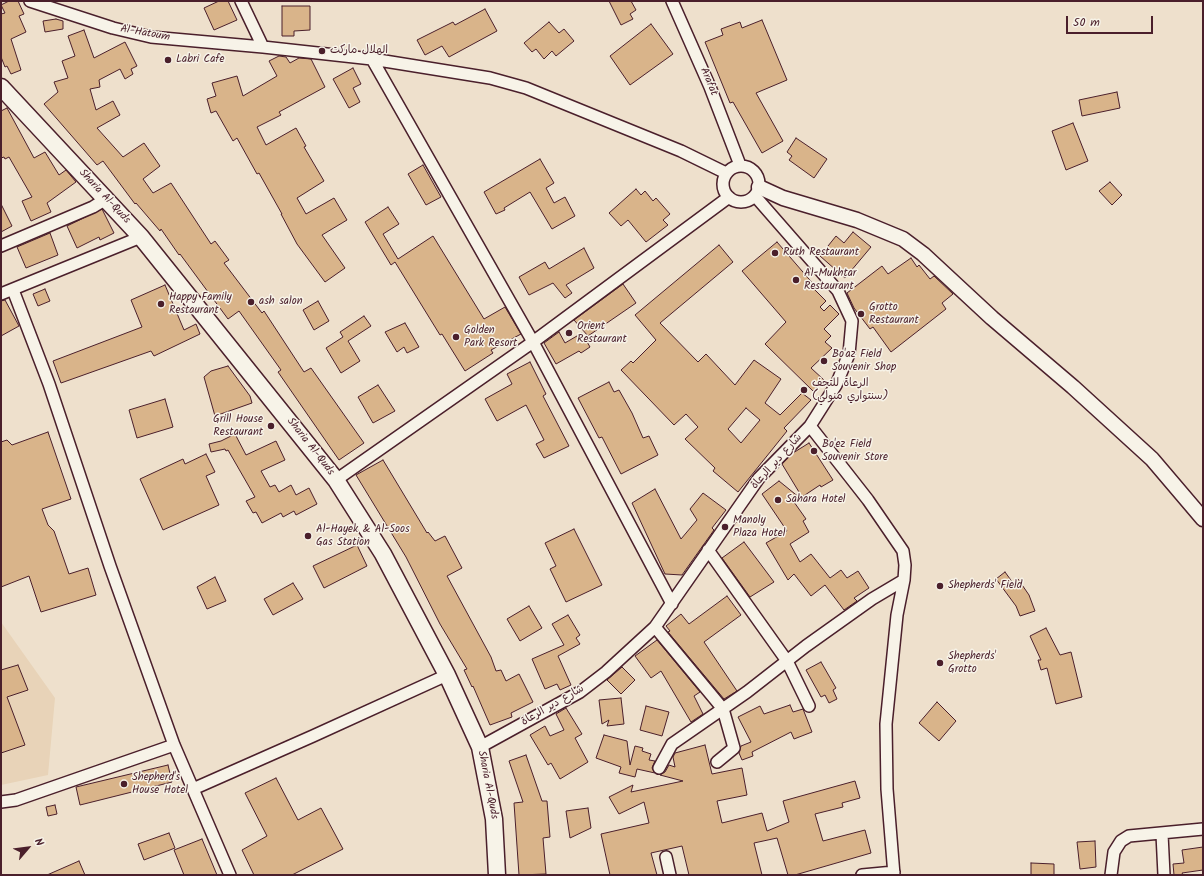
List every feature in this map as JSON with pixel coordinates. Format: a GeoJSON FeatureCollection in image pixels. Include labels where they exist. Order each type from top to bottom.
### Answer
{"type":"FeatureCollection","features":[{"type":"Feature","properties":{"kind":"main road","name":"Sharia Al-Quds"},"geometry":{"type":"LineString","coordinates":[[1,87],[142,237],[336,480],[383,554],[446,675],[480,747],[494,819],[497,875]]}},
{"type":"Feature","properties":{"kind":"street","name":"Al-Hatoum"},"geometry":{"type":"LineString","coordinates":[[30,1],[113,28],[151,37],[372,59],[490,78],[526,88],[681,151],[726,173]]}},
{"type":"Feature","properties":{"kind":"street"},"geometry":{"type":"LineString","coordinates":[[241,1],[263,47]]}},
{"type":"Feature","properties":{"kind":"street","name":"Arafat"},"geometry":{"type":"LineString","coordinates":[[672,1],[710,87],[740,165]]}},
{"type":"Feature","properties":{"kind":"street"},"geometry":{"type":"LineString","coordinates":[[372,59],[533,342],[672,604]]}},
{"type":"Feature","properties":{"kind":"street"},"geometry":{"type":"LineString","coordinates":[[740,165],[751,168],[758,175],[757,191],[748,200],[737,202],[729,197],[725,192],[723,182],[726,173],[733,167],[740,165]]}},
{"type":"Feature","properties":{"kind":"street"},"geometry":{"type":"LineString","coordinates":[[757,191],[857,220],[903,239],[923,254],[992,318],[1073,387],[1152,459],[1203,519]]}},
{"type":"Feature","properties":{"kind":"street","name":"شارع دير الرعاة"},"geometry":{"type":"LineString","coordinates":[[480,747],[580,692],[606,672],[655,628],[759,478],[810,426],[836,385],[849,354],[852,321],[838,291],[757,191]]}},
{"type":"Feature","properties":{"kind":"street"},"geometry":{"type":"LineString","coordinates":[[336,480],[533,342],[729,197]]}},
{"type":"Feature","properties":{"kind":"street"},"geometry":{"type":"LineString","coordinates":[[1,246],[93,207],[106,199]]}},
{"type":"Feature","properties":{"kind":"street"},"geometry":{"type":"LineString","coordinates":[[1,294],[142,237]]}},
{"type":"Feature","properties":{"kind":"street"},"geometry":{"type":"LineString","coordinates":[[13,290],[49,384],[106,555],[174,745],[230,875]]}},
{"type":"Feature","properties":{"kind":"street"},"geometry":{"type":"LineString","coordinates":[[810,426],[868,500],[903,551],[905,565],[904,580],[897,615],[886,724],[887,789],[894,874],[862,875]]}},
{"type":"Feature","properties":{"kind":"street"},"geometry":{"type":"LineString","coordinates":[[708,550],[787,661],[809,706]]}},
{"type":"Feature","properties":{"kind":"street"},"geometry":{"type":"LineString","coordinates":[[659,768],[672,744],[723,709],[872,599],[904,580]]}},
{"type":"Feature","properties":{"kind":"street"},"geometry":{"type":"LineString","coordinates":[[655,628],[723,709],[734,748],[717,762]]}},
{"type":"Feature","properties":{"kind":"street"},"geometry":{"type":"LineString","coordinates":[[193,789],[314,736],[446,675]]}},
{"type":"Feature","properties":{"kind":"street"},"geometry":{"type":"LineString","coordinates":[[1,802],[16,800],[174,745]]}},
{"type":"Feature","properties":{"kind":"street"},"geometry":{"type":"LineString","coordinates":[[1111,875],[1114,852],[1121,841],[1129,836],[1203,829]]}},
{"type":"Feature","properties":{"kind":"street"},"geometry":{"type":"LineString","coordinates":[[1162,834],[1164,875]]}},
{"type":"Feature","properties":{"kind":"street"},"geometry":{"type":"LineString","coordinates":[[666,857],[670,875]]}},
{"type":"Feature","properties":{"kind":"shaded area"},"geometry":{"type":"Polygon","coordinates":[[[1,622],[55,698],[48,775],[1,785],[1,622]]]}},
{"type":"Feature","properties":{"kind":"building"},"geometry":{"type":"Polygon","coordinates":[[[9,1],[18,1],[24,14],[19,16],[26,32],[11,39],[21,70],[11,74],[7,66],[5,67],[1,57],[1,14],[5,13],[1,5],[9,1]]]}},
{"type":"Feature","properties":{"kind":"building"},"geometry":{"type":"Polygon","coordinates":[[[219,1],[228,1],[237,20],[214,30],[204,8],[219,1]]]}},
{"type":"Feature","properties":{"kind":"building"},"geometry":{"type":"Polygon","coordinates":[[[609,1],[631,1],[636,10],[630,14],[633,19],[621,25],[609,1]]]}},
{"type":"Feature","properties":{"kind":"building"},"geometry":{"type":"Polygon","coordinates":[[[282,6],[310,6],[310,30],[294,31],[294,36],[282,36],[282,6]]]}},
{"type":"Feature","properties":{"kind":"building"},"geometry":{"type":"Polygon","coordinates":[[[485,9],[497,31],[449,57],[442,46],[425,55],[417,40],[453,22],[455,25],[485,9]]]}},
{"type":"Feature","properties":{"kind":"building"},"geometry":{"type":"Polygon","coordinates":[[[56,19],[63,21],[63,29],[45,32],[43,21],[56,19]]]}},
{"type":"Feature","properties":{"kind":"building"},"geometry":{"type":"Polygon","coordinates":[[[762,20],[787,80],[756,93],[783,141],[762,153],[733,102],[730,103],[705,42],[723,35],[721,29],[740,22],[742,28],[762,20]]]}},
{"type":"Feature","properties":{"kind":"building"},"geometry":{"type":"Polygon","coordinates":[[[549,22],[559,33],[564,29],[574,41],[556,56],[552,51],[544,59],[536,49],[532,52],[524,43],[549,22]]]}},
{"type":"Feature","properties":{"kind":"building"},"geometry":{"type":"Polygon","coordinates":[[[651,24],[673,54],[630,85],[610,56],[651,24]]]}},
{"type":"Feature","properties":{"kind":"building"},"geometry":{"type":"Polygon","coordinates":[[[84,30],[94,58],[125,42],[137,66],[131,69],[133,74],[125,79],[120,69],[99,80],[100,87],[90,89],[96,110],[113,101],[120,115],[97,128],[123,157],[144,143],[160,166],[143,179],[153,193],[171,183],[211,244],[215,241],[229,260],[224,263],[262,313],[264,311],[304,372],[311,368],[364,443],[339,460],[278,372],[281,370],[239,311],[228,319],[161,229],[160,231],[136,203],[135,204],[103,161],[97,165],[44,104],[58,92],[54,82],[68,78],[62,61],[75,56],[68,36],[84,30]]]}},
{"type":"Feature","properties":{"kind":"building"},"geometry":{"type":"Polygon","coordinates":[[[279,56],[286,57],[290,63],[299,58],[311,59],[325,87],[279,112],[281,115],[257,127],[266,145],[296,128],[306,146],[304,147],[324,181],[297,198],[306,214],[334,198],[347,220],[322,235],[345,268],[325,282],[297,244],[259,173],[257,174],[237,138],[233,141],[216,111],[211,113],[207,99],[216,96],[212,83],[237,76],[243,96],[277,76],[269,61],[279,56]]]}},
{"type":"Feature","properties":{"kind":"building"},"geometry":{"type":"Polygon","coordinates":[[[353,68],[361,84],[353,88],[360,102],[349,108],[333,79],[353,68]]]}},
{"type":"Feature","properties":{"kind":"building"},"geometry":{"type":"Polygon","coordinates":[[[1117,92],[1120,108],[1082,116],[1079,100],[1117,92]]]}},
{"type":"Feature","properties":{"kind":"building"},"geometry":{"type":"Polygon","coordinates":[[[7,108],[34,158],[45,152],[59,175],[66,170],[76,182],[47,203],[51,212],[31,221],[22,201],[32,197],[9,157],[5,159],[4,157],[1,158],[1,111],[7,108]]]}},
{"type":"Feature","properties":{"kind":"building"},"geometry":{"type":"Polygon","coordinates":[[[1073,123],[1088,161],[1066,170],[1052,131],[1073,123]]]}},
{"type":"Feature","properties":{"kind":"building"},"geometry":{"type":"Polygon","coordinates":[[[796,138],[827,159],[814,178],[789,160],[792,156],[787,152],[796,138]]]}},
{"type":"Feature","properties":{"kind":"building"},"geometry":{"type":"Polygon","coordinates":[[[540,159],[554,183],[546,188],[554,203],[565,197],[575,216],[552,229],[530,192],[504,208],[505,210],[496,214],[484,192],[540,159]]]}},
{"type":"Feature","properties":{"kind":"building"},"geometry":{"type":"Polygon","coordinates":[[[423,165],[441,197],[426,205],[408,174],[423,165]]]}},
{"type":"Feature","properties":{"kind":"building"},"geometry":{"type":"Polygon","coordinates":[[[1110,182],[1122,195],[1112,205],[1099,191],[1110,182]]]}},
{"type":"Feature","properties":{"kind":"building"},"geometry":{"type":"Polygon","coordinates":[[[636,189],[641,195],[645,191],[653,201],[656,198],[670,214],[663,220],[668,225],[646,242],[628,220],[621,226],[609,213],[636,189]]]}},
{"type":"Feature","properties":{"kind":"building"},"geometry":{"type":"Polygon","coordinates":[[[1,204],[12,226],[1,232],[1,204]]]}},
{"type":"Feature","properties":{"kind":"building"},"geometry":{"type":"Polygon","coordinates":[[[388,207],[399,224],[383,234],[398,259],[433,236],[484,319],[505,307],[521,334],[491,350],[493,353],[465,371],[442,334],[440,335],[395,262],[391,265],[365,222],[388,207]]]}},
{"type":"Feature","properties":{"kind":"building"},"geometry":{"type":"Polygon","coordinates":[[[102,209],[114,233],[100,240],[99,237],[77,248],[67,226],[102,209]]]}},
{"type":"Feature","properties":{"kind":"building"},"geometry":{"type":"Polygon","coordinates":[[[853,232],[871,247],[845,278],[820,256],[836,236],[844,243],[853,232]]]}},
{"type":"Feature","properties":{"kind":"building"},"geometry":{"type":"Polygon","coordinates":[[[50,233],[58,255],[26,268],[17,247],[50,233]]]}},
{"type":"Feature","properties":{"kind":"building"},"geometry":{"type":"Polygon","coordinates":[[[777,242],[815,286],[813,288],[826,301],[820,307],[824,311],[830,305],[839,314],[824,329],[831,336],[825,342],[832,348],[811,368],[824,380],[813,391],[765,344],[786,322],[742,271],[777,242]]]}},
{"type":"Feature","properties":{"kind":"building"},"geometry":{"type":"Polygon","coordinates":[[[719,245],[733,262],[660,323],[698,362],[706,354],[735,385],[754,360],[781,379],[765,403],[780,415],[802,393],[811,400],[784,428],[787,431],[738,492],[713,471],[715,468],[685,439],[698,427],[686,414],[674,425],[621,370],[631,361],[633,363],[656,340],[635,315],[719,245]],[[746,408],[728,429],[741,443],[760,420],[746,408]]]}},
{"type":"Feature","properties":{"kind":"building"},"geometry":{"type":"Polygon","coordinates":[[[584,248],[594,268],[566,285],[572,293],[565,298],[553,283],[529,295],[519,277],[545,262],[549,269],[584,248]]]}},
{"type":"Feature","properties":{"kind":"building"},"geometry":{"type":"Polygon","coordinates":[[[911,258],[917,267],[919,265],[930,279],[934,276],[953,294],[942,303],[946,309],[891,352],[873,327],[870,329],[854,308],[847,293],[882,266],[888,274],[911,258]]]}},
{"type":"Feature","properties":{"kind":"building"},"geometry":{"type":"Polygon","coordinates":[[[623,284],[636,303],[588,336],[574,320],[623,284]]]}},
{"type":"Feature","properties":{"kind":"building"},"geometry":{"type":"Polygon","coordinates":[[[165,285],[184,330],[196,324],[200,334],[154,356],[151,351],[61,383],[53,361],[142,327],[131,300],[165,285]]]}},
{"type":"Feature","properties":{"kind":"building"},"geometry":{"type":"Polygon","coordinates":[[[45,289],[50,301],[38,306],[33,294],[45,289]]]}},
{"type":"Feature","properties":{"kind":"building"},"geometry":{"type":"Polygon","coordinates":[[[5,300],[19,326],[1,336],[1,301],[5,300]]]}},
{"type":"Feature","properties":{"kind":"building"},"geometry":{"type":"Polygon","coordinates":[[[318,301],[329,321],[314,330],[303,310],[318,301]]]}},
{"type":"Feature","properties":{"kind":"building"},"geometry":{"type":"Polygon","coordinates":[[[364,316],[371,326],[348,341],[360,361],[341,373],[326,348],[343,337],[340,332],[364,316]]]}},
{"type":"Feature","properties":{"kind":"building"},"geometry":{"type":"Polygon","coordinates":[[[405,323],[419,347],[407,353],[404,347],[397,352],[385,332],[405,323]]]}},
{"type":"Feature","properties":{"kind":"building"},"geometry":{"type":"Polygon","coordinates":[[[559,332],[565,343],[582,333],[590,347],[581,353],[579,351],[556,364],[544,343],[559,332]]]}},
{"type":"Feature","properties":{"kind":"building"},"geometry":{"type":"Polygon","coordinates":[[[530,362],[546,394],[543,396],[569,446],[544,458],[536,444],[544,440],[526,405],[497,421],[485,399],[512,384],[507,374],[530,362]]]}},
{"type":"Feature","properties":{"kind":"building"},"geometry":{"type":"Polygon","coordinates":[[[228,366],[250,396],[252,403],[215,416],[204,377],[211,371],[228,366]]]}},
{"type":"Feature","properties":{"kind":"building"},"geometry":{"type":"Polygon","coordinates":[[[609,382],[614,392],[619,390],[632,413],[643,438],[649,436],[658,455],[621,474],[602,437],[599,438],[578,398],[609,382]]]}},
{"type":"Feature","properties":{"kind":"building"},"geometry":{"type":"Polygon","coordinates":[[[378,385],[395,411],[373,423],[358,397],[378,385]]]}},
{"type":"Feature","properties":{"kind":"building"},"geometry":{"type":"Polygon","coordinates":[[[165,399],[173,427],[137,438],[129,410],[165,399]]]}},
{"type":"Feature","properties":{"kind":"building"},"geometry":{"type":"Polygon","coordinates":[[[48,432],[71,499],[42,509],[48,525],[54,531],[69,574],[88,568],[96,595],[41,612],[29,576],[1,587],[1,442],[7,440],[12,445],[48,432]]]}},
{"type":"Feature","properties":{"kind":"building"},"geometry":{"type":"Polygon","coordinates":[[[235,434],[246,455],[276,441],[285,460],[261,471],[270,487],[275,485],[279,492],[291,485],[296,495],[309,488],[317,504],[296,515],[294,511],[283,517],[281,513],[262,523],[256,512],[253,513],[246,501],[255,497],[228,450],[226,451],[225,449],[211,452],[209,444],[221,441],[235,434]]]}},
{"type":"Feature","properties":{"kind":"building"},"geometry":{"type":"Polygon","coordinates":[[[809,443],[833,480],[821,487],[820,485],[802,497],[782,464],[793,453],[809,443]]]}},
{"type":"Feature","properties":{"kind":"building"},"geometry":{"type":"Polygon","coordinates":[[[206,454],[215,472],[206,476],[219,505],[163,530],[140,479],[183,459],[185,464],[206,454]]]}},
{"type":"Feature","properties":{"kind":"building"},"geometry":{"type":"Polygon","coordinates":[[[383,460],[427,533],[428,532],[435,541],[445,536],[462,568],[447,576],[491,657],[496,671],[501,670],[506,681],[519,674],[533,702],[511,713],[512,717],[490,725],[473,686],[472,687],[464,670],[467,669],[440,624],[406,557],[356,475],[383,460]]]}},
{"type":"Feature","properties":{"kind":"building"},"geometry":{"type":"Polygon","coordinates":[[[779,481],[800,498],[794,502],[806,519],[803,521],[809,532],[790,544],[800,562],[811,554],[830,578],[841,570],[847,578],[858,571],[869,588],[854,598],[857,601],[844,610],[825,585],[811,596],[794,574],[788,580],[766,543],[787,531],[762,494],[779,481]]]}},
{"type":"Feature","properties":{"kind":"building"},"geometry":{"type":"Polygon","coordinates":[[[655,489],[681,539],[697,520],[690,509],[703,493],[726,510],[712,528],[714,530],[682,575],[665,574],[632,503],[655,489]]]}},
{"type":"Feature","properties":{"kind":"building"},"geometry":{"type":"Polygon","coordinates":[[[574,529],[602,585],[566,602],[550,569],[556,566],[545,543],[574,529]]]}},
{"type":"Feature","properties":{"kind":"building"},"geometry":{"type":"Polygon","coordinates":[[[744,542],[774,582],[750,597],[722,558],[744,542]]]}},
{"type":"Feature","properties":{"kind":"building"},"geometry":{"type":"Polygon","coordinates":[[[357,545],[367,566],[324,588],[313,566],[357,545]]]}},
{"type":"Feature","properties":{"kind":"building"},"geometry":{"type":"Polygon","coordinates":[[[1005,572],[1013,583],[1018,579],[1029,595],[1035,611],[1020,616],[1016,606],[996,579],[1005,572]]]}},
{"type":"Feature","properties":{"kind":"building"},"geometry":{"type":"Polygon","coordinates":[[[215,577],[226,601],[207,609],[197,587],[215,577]]]}},
{"type":"Feature","properties":{"kind":"building"},"geometry":{"type":"Polygon","coordinates":[[[293,583],[303,599],[273,615],[264,599],[293,583]]]}},
{"type":"Feature","properties":{"kind":"building"},"geometry":{"type":"Polygon","coordinates":[[[727,596],[741,615],[704,642],[737,691],[724,699],[668,632],[670,631],[666,626],[681,614],[689,624],[727,596]]]}},
{"type":"Feature","properties":{"kind":"building"},"geometry":{"type":"Polygon","coordinates":[[[529,606],[542,628],[520,641],[507,619],[529,606]]]}},
{"type":"Feature","properties":{"kind":"building"},"geometry":{"type":"Polygon","coordinates":[[[568,615],[580,635],[576,638],[580,644],[558,656],[571,685],[560,690],[557,684],[545,689],[532,659],[564,645],[552,624],[568,615]]]}},
{"type":"Feature","properties":{"kind":"building"},"geometry":{"type":"Polygon","coordinates":[[[1046,628],[1060,655],[1071,652],[1082,697],[1056,704],[1047,668],[1041,670],[1038,660],[1041,660],[1030,636],[1046,628]]]}},
{"type":"Feature","properties":{"kind":"building"},"geometry":{"type":"Polygon","coordinates":[[[657,640],[700,692],[694,696],[703,714],[691,722],[661,671],[651,678],[635,656],[657,640]]]}},
{"type":"Feature","properties":{"kind":"building"},"geometry":{"type":"Polygon","coordinates":[[[821,662],[836,688],[833,690],[837,699],[829,703],[825,695],[821,697],[806,670],[821,662]]]}},
{"type":"Feature","properties":{"kind":"building"},"geometry":{"type":"Polygon","coordinates":[[[18,665],[28,690],[7,697],[25,745],[1,753],[1,670],[18,665]]]}},
{"type":"Feature","properties":{"kind":"building"},"geometry":{"type":"Polygon","coordinates":[[[622,667],[635,680],[621,694],[607,680],[622,667]]]}},
{"type":"Feature","properties":{"kind":"building"},"geometry":{"type":"Polygon","coordinates":[[[621,698],[624,724],[607,726],[609,720],[602,724],[599,700],[621,698]]]}},
{"type":"Feature","properties":{"kind":"building"},"geometry":{"type":"Polygon","coordinates":[[[937,702],[956,721],[939,741],[919,723],[937,702]]]}},
{"type":"Feature","properties":{"kind":"building"},"geometry":{"type":"Polygon","coordinates":[[[790,705],[793,712],[803,709],[812,732],[794,739],[791,732],[752,752],[753,756],[742,760],[739,753],[741,746],[751,742],[738,717],[760,706],[764,714],[790,705]]]}},
{"type":"Feature","properties":{"kind":"building"},"geometry":{"type":"Polygon","coordinates":[[[646,706],[669,712],[662,736],[640,730],[646,706]]]}},
{"type":"Feature","properties":{"kind":"building"},"geometry":{"type":"Polygon","coordinates":[[[566,708],[582,734],[575,738],[588,762],[560,779],[551,763],[548,765],[530,735],[545,726],[550,736],[564,730],[556,714],[566,708]]]}},
{"type":"Feature","properties":{"kind":"building"},"geometry":{"type":"Polygon","coordinates":[[[604,735],[627,741],[630,765],[635,746],[643,748],[642,751],[651,754],[649,760],[655,761],[652,768],[655,773],[637,769],[635,777],[619,773],[621,767],[596,758],[604,735]]]}},
{"type":"Feature","properties":{"kind":"building"},"geometry":{"type":"Polygon","coordinates":[[[705,745],[712,774],[742,768],[747,795],[717,801],[722,823],[762,813],[767,831],[789,822],[783,801],[855,781],[860,798],[842,803],[843,807],[815,814],[823,841],[865,830],[871,853],[795,875],[788,875],[777,838],[754,843],[762,875],[689,875],[682,846],[651,853],[657,875],[610,875],[601,834],[649,823],[644,802],[619,814],[609,797],[633,785],[631,792],[683,781],[660,775],[665,772],[669,765],[675,767],[673,757],[675,753],[705,745]]]}},
{"type":"Feature","properties":{"kind":"building"},"geometry":{"type":"Polygon","coordinates":[[[526,755],[542,801],[547,801],[550,837],[543,838],[546,874],[519,875],[514,803],[523,802],[509,761],[526,755]]]}},
{"type":"Feature","properties":{"kind":"building","name":"Shepherd's House Hotel"},"geometry":{"type":"Polygon","coordinates":[[[168,765],[172,782],[80,805],[76,787],[168,765]]]}},
{"type":"Feature","properties":{"kind":"building"},"geometry":{"type":"Polygon","coordinates":[[[276,778],[298,820],[321,808],[343,849],[292,875],[254,875],[242,850],[267,836],[245,793],[276,778]]]}},
{"type":"Feature","properties":{"kind":"building"},"geometry":{"type":"Polygon","coordinates":[[[55,805],[57,814],[48,816],[46,807],[55,805]]]}},
{"type":"Feature","properties":{"kind":"building"},"geometry":{"type":"Polygon","coordinates":[[[588,808],[591,828],[570,838],[566,811],[588,808]]]}},
{"type":"Feature","properties":{"kind":"building"},"geometry":{"type":"Polygon","coordinates":[[[169,833],[175,848],[144,860],[138,844],[169,833]]]}},
{"type":"Feature","properties":{"kind":"building"},"geometry":{"type":"Polygon","coordinates":[[[202,839],[217,875],[184,875],[174,850],[202,839]]]}},
{"type":"Feature","properties":{"kind":"building"},"geometry":{"type":"Polygon","coordinates":[[[1095,841],[1096,867],[1080,869],[1077,842],[1095,841]]]}},
{"type":"Feature","properties":{"kind":"building"},"geometry":{"type":"Polygon","coordinates":[[[1203,847],[1203,870],[1182,873],[1183,875],[1174,875],[1173,864],[1184,863],[1182,850],[1203,847]]]}},
{"type":"Feature","properties":{"kind":"building"},"geometry":{"type":"Polygon","coordinates":[[[79,861],[85,875],[47,875],[79,861]]]}},
{"type":"Feature","properties":{"kind":"building"},"geometry":{"type":"Polygon","coordinates":[[[1031,863],[1054,864],[1054,875],[1031,875],[1031,863]]]}},
{"type":"Feature","properties":{"kind":"place","name":"الهلال ماركت"},"geometry":{"type":"Point","coordinates":[322,51]}},
{"type":"Feature","properties":{"kind":"place","name":"Labri Cafe"},"geometry":{"type":"Point","coordinates":[168,60]}},
{"type":"Feature","properties":{"kind":"place","name":"Ruth Restaurant"},"geometry":{"type":"Point","coordinates":[775,253]}},
{"type":"Feature","properties":{"kind":"place","name":"Al-Mukhtar Restaurant"},"geometry":{"type":"Point","coordinates":[796,280]}},
{"type":"Feature","properties":{"kind":"place","name":"ash salon"},"geometry":{"type":"Point","coordinates":[251,302]}},
{"type":"Feature","properties":{"kind":"place","name":"Happy Family Restaurant"},"geometry":{"type":"Point","coordinates":[161,304]}},
{"type":"Feature","properties":{"kind":"place","name":"Grotto Restaurant"},"geometry":{"type":"Point","coordinates":[861,314]}},
{"type":"Feature","properties":{"kind":"place","name":"Orient Restaurant"},"geometry":{"type":"Point","coordinates":[569,333]}},
{"type":"Feature","properties":{"kind":"place","name":"Golden Park Resort"},"geometry":{"type":"Point","coordinates":[456,337]}},
{"type":"Feature","properties":{"kind":"place","name":"Bo'az Field Souvenir Shop"},"geometry":{"type":"Point","coordinates":[824,361]}},
{"type":"Feature","properties":{"kind":"place","name":"الرعاة للتحف (سنتواري منولي)"},"geometry":{"type":"Point","coordinates":[804,390]}},
{"type":"Feature","properties":{"kind":"place","name":"Grill House Restaurant"},"geometry":{"type":"Point","coordinates":[271,426]}},
{"type":"Feature","properties":{"kind":"place","name":"Bo'ez Field Souvenir Store"},"geometry":{"type":"Point","coordinates":[814,451]}},
{"type":"Feature","properties":{"kind":"place","name":"Sahara Hotel"},"geometry":{"type":"Point","coordinates":[778,500]}},
{"type":"Feature","properties":{"kind":"place","name":"Manoly Plaza Hotel"},"geometry":{"type":"Point","coordinates":[725,527]}},
{"type":"Feature","properties":{"kind":"place","name":"Al-Hayek & Al-Soos Gas Station"},"geometry":{"type":"Point","coordinates":[308,536]}},
{"type":"Feature","properties":{"kind":"place","name":"Shepherds' Field"},"geometry":{"type":"Point","coordinates":[940,586]}},
{"type":"Feature","properties":{"kind":"place","name":"Shepherds' Grotto"},"geometry":{"type":"Point","coordinates":[940,663]}},
{"type":"Feature","properties":{"kind":"place","name":"Shepherd's House Hotel"},"geometry":{"type":"Point","coordinates":[124,784]}}]}
